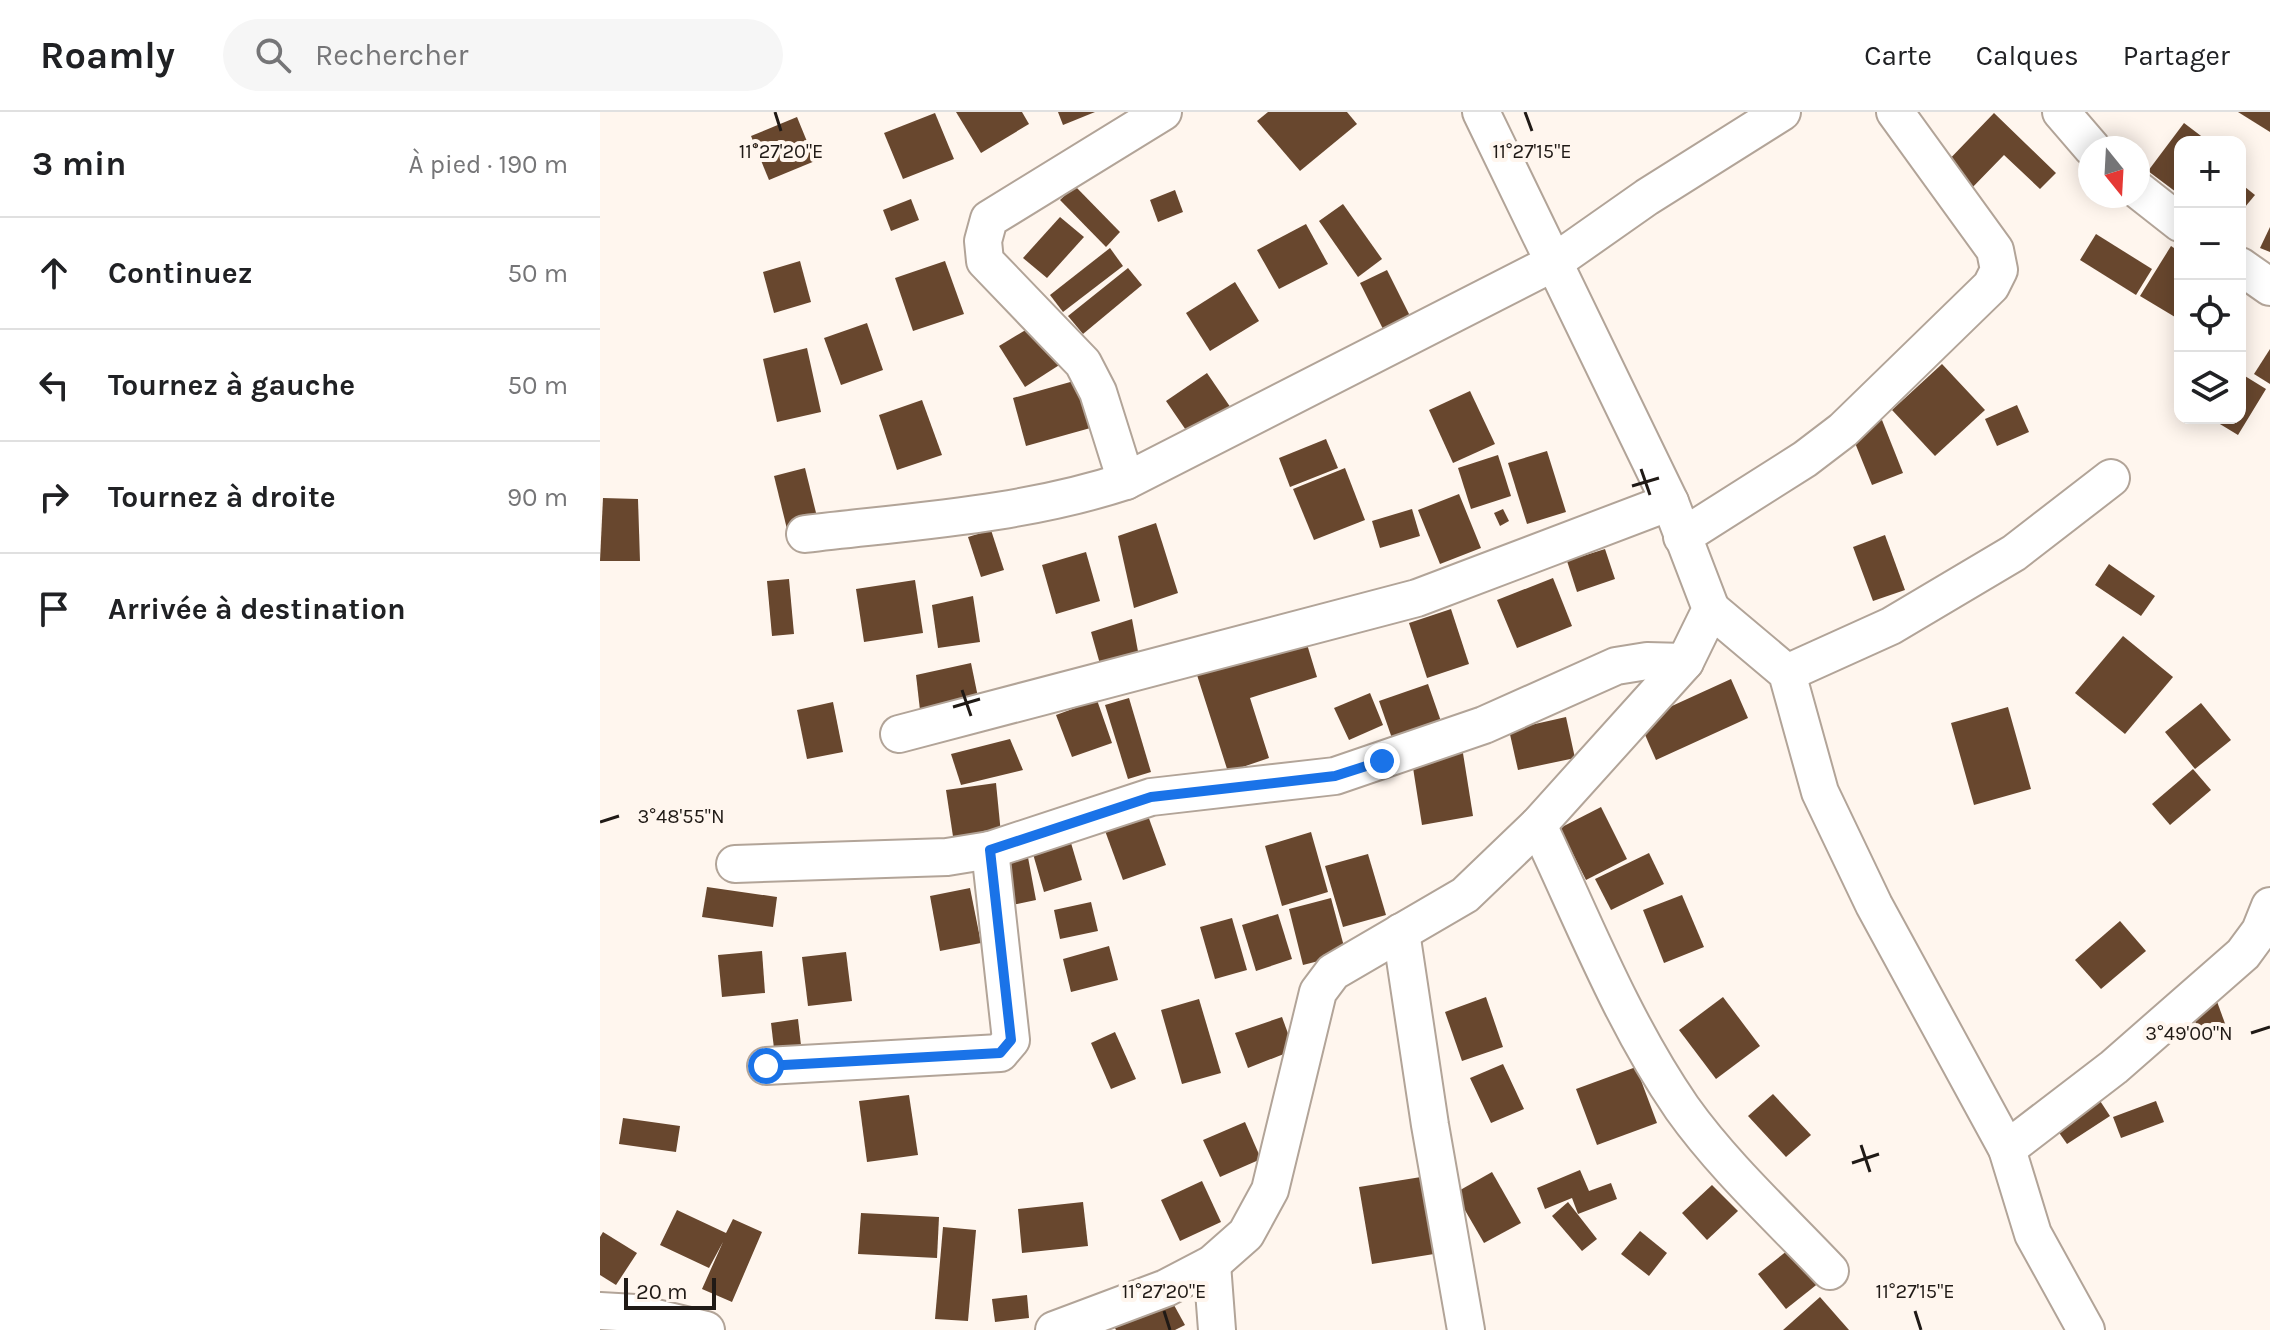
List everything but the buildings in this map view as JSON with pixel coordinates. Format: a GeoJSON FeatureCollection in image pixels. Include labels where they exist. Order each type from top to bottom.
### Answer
{"type":"FeatureCollection","features":[{"type":"Feature","properties":{"kind":"street"},"geometry":{"type":"LineString","coordinates":[[1126,481],[1098,392],[1083,363],[985,261],[983,241],[989,219],[1163,112]]}},
{"type":"Feature","properties":{"kind":"street"},"geometry":{"type":"LineString","coordinates":[[1481,112],[1670,502],[1711,609],[1787,673],[1820,792],[1874,905],[2007,1149],[2033,1234],[2086,1330]]}},
{"type":"Feature","properties":{"kind":"street"},"geometry":{"type":"LineString","coordinates":[[805,534],[1021,509],[1071,499],[1126,481],[1553,263],[1647,197],[1782,112]]}},
{"type":"Feature","properties":{"kind":"street"},"geometry":{"type":"LineString","coordinates":[[1682,537],[1805,459],[1843,430],[1995,278],[1999,270],[1995,250],[1895,112]]}},
{"type":"Feature","properties":{"kind":"street"},"geometry":{"type":"LineString","coordinates":[[2061,112],[2082,136]]}},
{"type":"Feature","properties":{"kind":"street"},"geometry":{"type":"LineString","coordinates":[[2150,199],[2174,218]]}},
{"type":"Feature","properties":{"kind":"street"},"geometry":{"type":"LineString","coordinates":[[2246,270],[2270,287]]}},
{"type":"Feature","properties":{"kind":"street"},"geometry":{"type":"LineString","coordinates":[[1787,673],[1891,626],[2014,553],[2111,478]]}},
{"type":"Feature","properties":{"kind":"street"},"geometry":{"type":"LineString","coordinates":[[899,734],[1417,598],[1670,502]]}},
{"type":"Feature","properties":{"kind":"street"},"geometry":{"type":"LineString","coordinates":[[1054,1330],[1097,1322],[1166,1288],[1212,1264],[1246,1234],[1270,1190],[1318,992],[1333,972],[1465,895],[1538,825],[1685,662],[1711,609]]}},
{"type":"Feature","properties":{"kind":"street"},"geometry":{"type":"LineString","coordinates":[[735,864],[947,857],[990,850],[1151,797],[1335,776],[1484,725],[1616,666],[1647,661],[1685,662]]}},
{"type":"Feature","properties":{"kind":"street"},"geometry":{"type":"LineString","coordinates":[[1538,825],[1637,1037],[1683,1109],[1726,1162],[1830,1271]]}},
{"type":"Feature","properties":{"kind":"street"},"geometry":{"type":"LineString","coordinates":[[766,1066],[1000,1053],[1011,1040],[990,850]]}},
{"type":"Feature","properties":{"kind":"street"},"geometry":{"type":"LineString","coordinates":[[2007,1149],[2114,1067],[2243,954],[2260,931],[2270,906]]}},
{"type":"Feature","properties":{"kind":"street"},"geometry":{"type":"LineString","coordinates":[[1401,932],[1432,1140],[1466,1330]]}},
{"type":"Feature","properties":{"kind":"street"},"geometry":{"type":"LineString","coordinates":[[1212,1264],[1217,1330]]}},
{"type":"Feature","properties":{"kind":"street"},"geometry":{"type":"LineString","coordinates":[[600,1311],[635,1313],[706,1330]]}},
{"type":"Feature","properties":{"kind":"route"},"geometry":{"type":"LineString","coordinates":[[766,1066],[1000,1053],[1011,1040],[990,850],[1151,797],[1335,776],[1382,761]]}}]}
